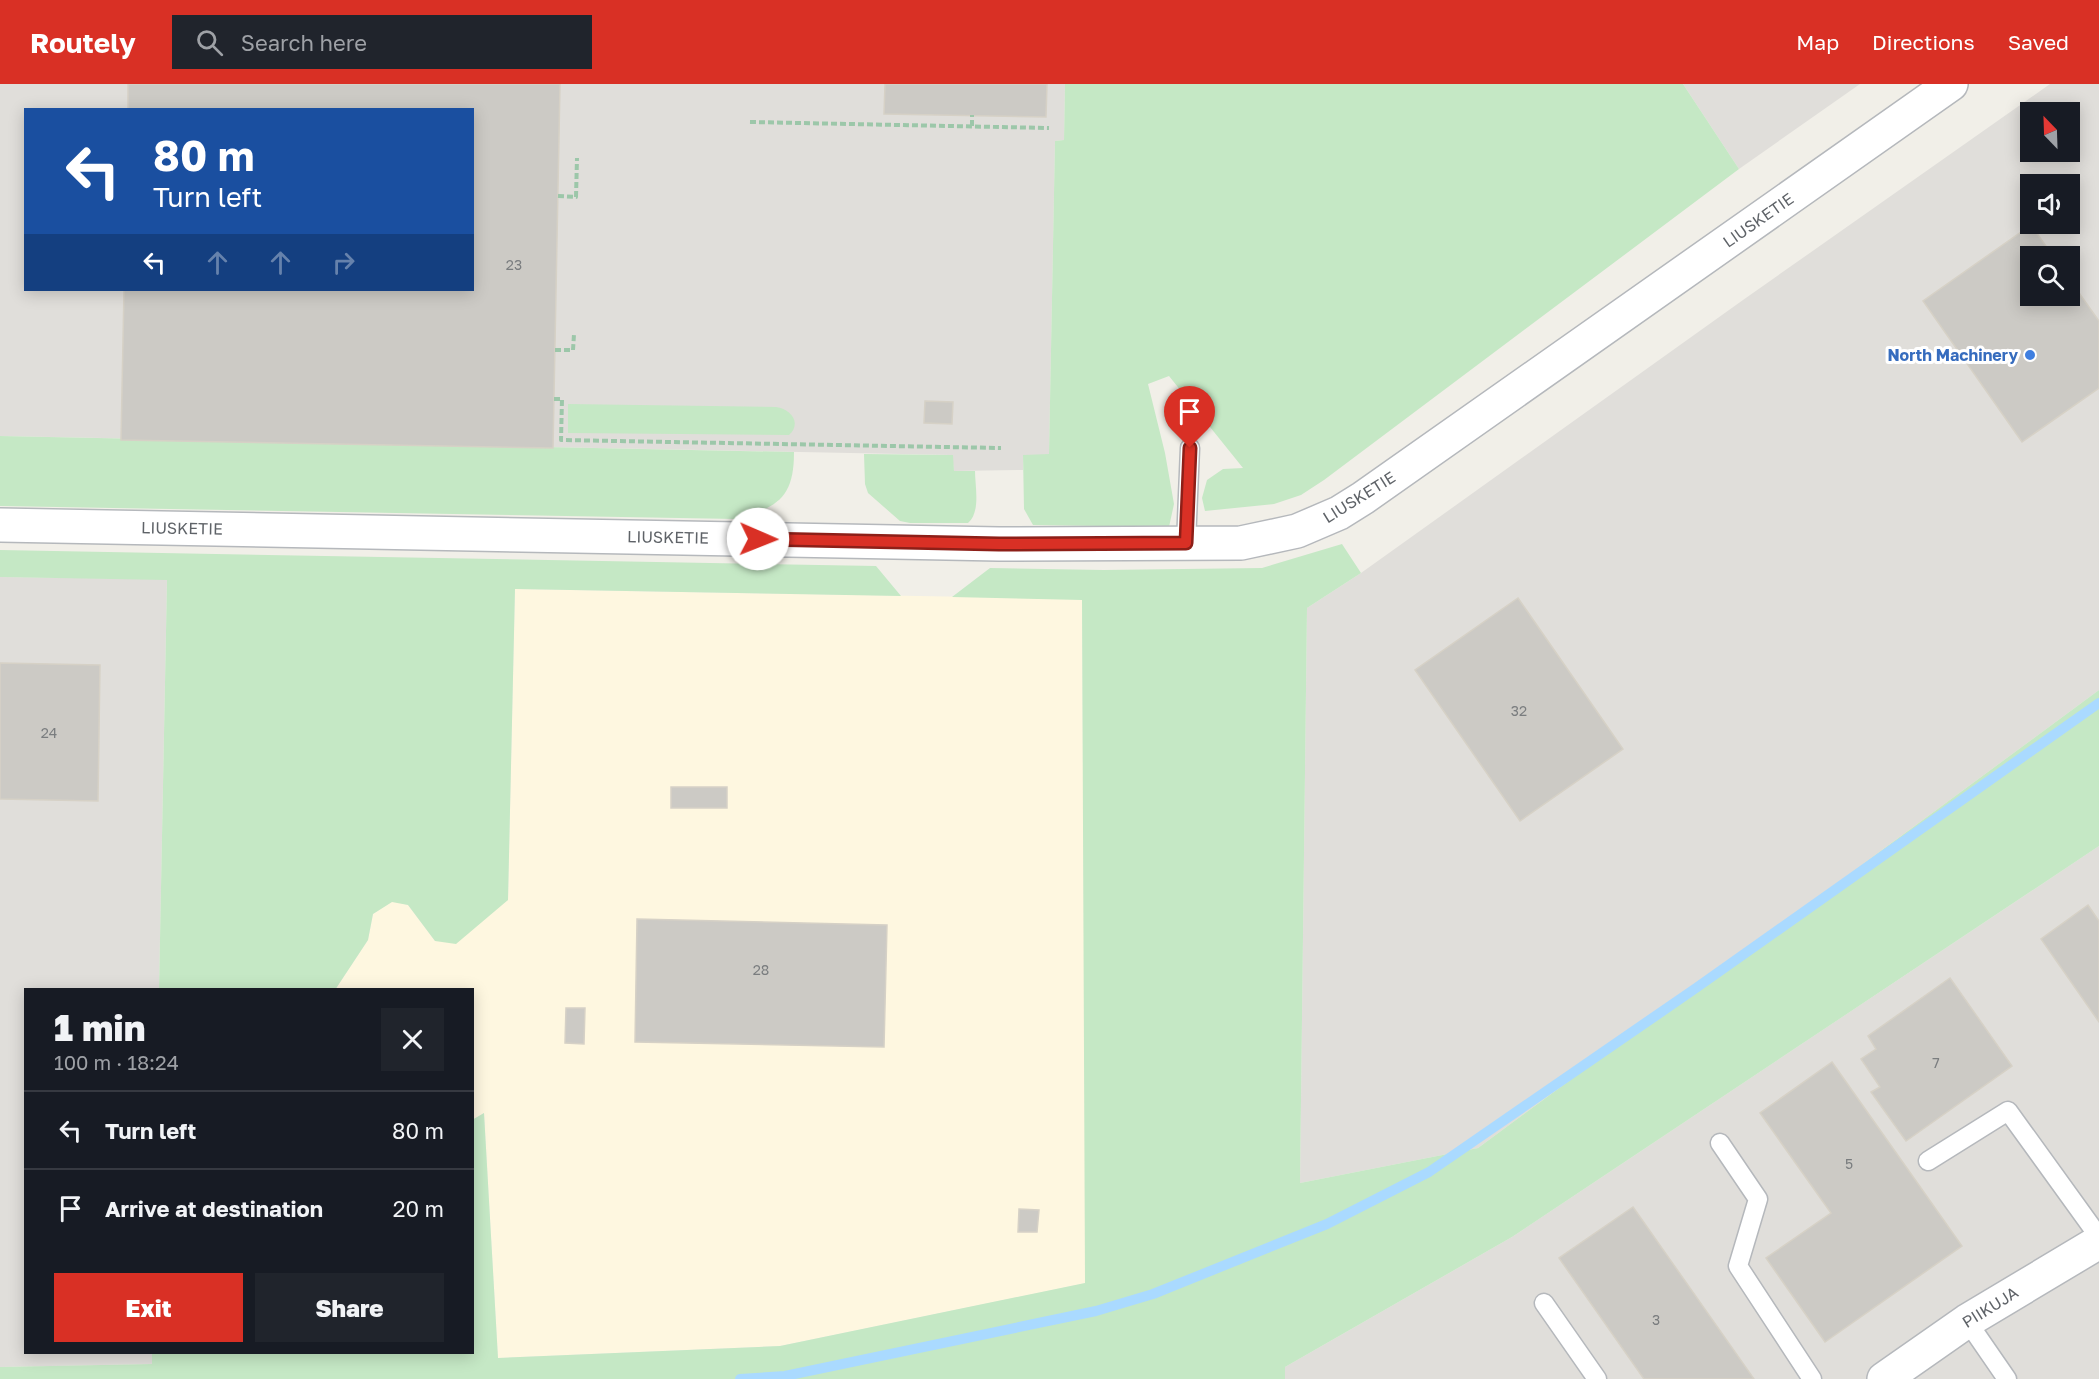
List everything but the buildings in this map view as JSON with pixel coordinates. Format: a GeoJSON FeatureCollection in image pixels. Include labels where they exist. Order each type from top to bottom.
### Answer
{"type":"FeatureCollection","features":[{"type":"Feature","properties":{"kind":"street","name":"LIUSKETIE"},"geometry":{"type":"LineString","coordinates":[[0,525],[988,543],[1240,543],[1297,531],[1339,513],[1951,84]]}},
{"type":"Feature","properties":{"kind":"street","name":"PIIKUJA"},"geometry":{"type":"LineString","coordinates":[[1884,1379],[1966,1321],[2099,1242]]}},
{"type":"Feature","properties":{"kind":"lane"},"geometry":{"type":"LineString","coordinates":[[1186,543],[1190,448]]}},
{"type":"Feature","properties":{"kind":"lane"},"geometry":{"type":"LineString","coordinates":[[1928,1161],[2008,1111],[2099,1237]]}},
{"type":"Feature","properties":{"kind":"lane"},"geometry":{"type":"LineString","coordinates":[[1720,1143],[1758,1199],[1738,1266],[1812,1379]]}},
{"type":"Feature","properties":{"kind":"lane"},"geometry":{"type":"LineString","coordinates":[[1544,1303],[1597,1379]]}},
{"type":"Feature","properties":{"kind":"lane"},"geometry":{"type":"LineString","coordinates":[[1966,1321],[2007,1379]]}},
{"type":"Feature","properties":{"kind":"path"},"geometry":{"type":"LineString","coordinates":[[972,115],[972,126]]}},
{"type":"Feature","properties":{"kind":"path"},"geometry":{"type":"LineString","coordinates":[[750,122],[1048,128]]}},
{"type":"Feature","properties":{"kind":"path"},"geometry":{"type":"LineString","coordinates":[[558,196],[576,197],[577,158]]}},
{"type":"Feature","properties":{"kind":"path"},"geometry":{"type":"LineString","coordinates":[[555,350],[573,350],[574,334]]}},
{"type":"Feature","properties":{"kind":"path"},"geometry":{"type":"LineString","coordinates":[[554,399],[562,399],[561,440],[1001,448]]}},
{"type":"Feature","properties":{"kind":"shaded area"},"geometry":{"type":"Polygon","coordinates":[[[0,84],[1065,84],[1064,140],[1055,141],[1049,455],[1023,455],[1023,470],[954,471],[952,455],[0,436],[0,84]]]}},
{"type":"Feature","properties":{"kind":"shaded area"},"geometry":{"type":"Polygon","coordinates":[[[1683,84],[1860,84],[1739,169],[1683,84]]]}},
{"type":"Feature","properties":{"kind":"shaded area"},"geometry":{"type":"Polygon","coordinates":[[[2050,84],[2099,84],[2099,690],[1478,1148],[1300,1183],[1307,608],[1361,573],[2020,105],[2020,162],[2080,162],[2080,102],[2024,102],[2050,84]]]}},
{"type":"Feature","properties":{"kind":"shaded area"},"geometry":{"type":"Polygon","coordinates":[[[0,577],[167,579],[159,988],[24,988],[24,1354],[152,1354],[152,1364],[0,1367],[0,577]]]}},
{"type":"Feature","properties":{"kind":"shaded area"},"geometry":{"type":"Polygon","coordinates":[[[515,589],[1082,599],[1086,1283],[780,1346],[498,1358],[484,1113],[474,1119],[474,988],[336,988],[368,940],[373,914],[393,901],[408,905],[435,941],[508,900],[515,589]]]}},
{"type":"Feature","properties":{"kind":"shaded area"},"geometry":{"type":"Polygon","coordinates":[[[2099,846],[2099,1379],[1285,1379],[1285,1367],[1512,1237],[2099,846]]]}},
{"type":"Feature","properties":{"kind":"green space"},"geometry":{"type":"Polygon","coordinates":[[[1065,84],[1683,84],[1739,169],[1301,495],[1274,504],[1205,511],[1202,498],[1207,480],[1223,469],[1243,468],[1169,376],[1148,384],[1165,453],[1174,504],[1169,527],[1033,525],[1024,509],[1023,455],[1049,454],[1055,141],[1064,140],[1065,84]]]}},
{"type":"Feature","properties":{"kind":"green space"},"geometry":{"type":"Polygon","coordinates":[[[568,404],[776,407],[793,417],[795,426],[789,435],[568,433],[568,404]]]}},
{"type":"Feature","properties":{"kind":"green space"},"geometry":{"type":"Polygon","coordinates":[[[0,436],[794,452],[791,481],[780,499],[762,510],[736,519],[0,506],[0,436]]]}},
{"type":"Feature","properties":{"kind":"green space"},"geometry":{"type":"Polygon","coordinates":[[[864,454],[953,455],[954,471],[975,471],[976,506],[972,518],[968,523],[900,521],[868,493],[865,484],[864,454]]]}},
{"type":"Feature","properties":{"kind":"green space"},"geometry":{"type":"Polygon","coordinates":[[[1342,544],[1361,573],[1307,608],[1300,1183],[1478,1148],[2099,690],[2099,846],[1512,1237],[1285,1367],[1285,1379],[0,1379],[0,1367],[152,1364],[152,1354],[474,1354],[474,1119],[484,1113],[498,1358],[780,1346],[1085,1283],[1082,600],[952,597],[990,568],[1104,570],[1262,568],[1342,544]]]}},
{"type":"Feature","properties":{"kind":"green space"},"geometry":{"type":"Polygon","coordinates":[[[0,550],[876,566],[901,596],[515,589],[508,900],[456,944],[435,941],[408,905],[392,902],[373,914],[368,940],[336,988],[159,988],[167,580],[0,577],[0,550]]]}},
{"type":"Feature","properties":{"kind":"waterway"},"geometry":{"type":"LineString","coordinates":[[740,1379],[785,1376],[1096,1311],[1153,1294],[1327,1224],[1429,1172],[1696,988],[2099,703]]}},
{"type":"Feature","properties":{"kind":"place","name":"North Machinery"},"geometry":{"type":"Point","coordinates":[2030,355]}},
{"type":"Feature","properties":{"kind":"route"},"geometry":{"type":"LineString","coordinates":[[758,539],[999,544],[1186,543],[1190,448]]}}]}
